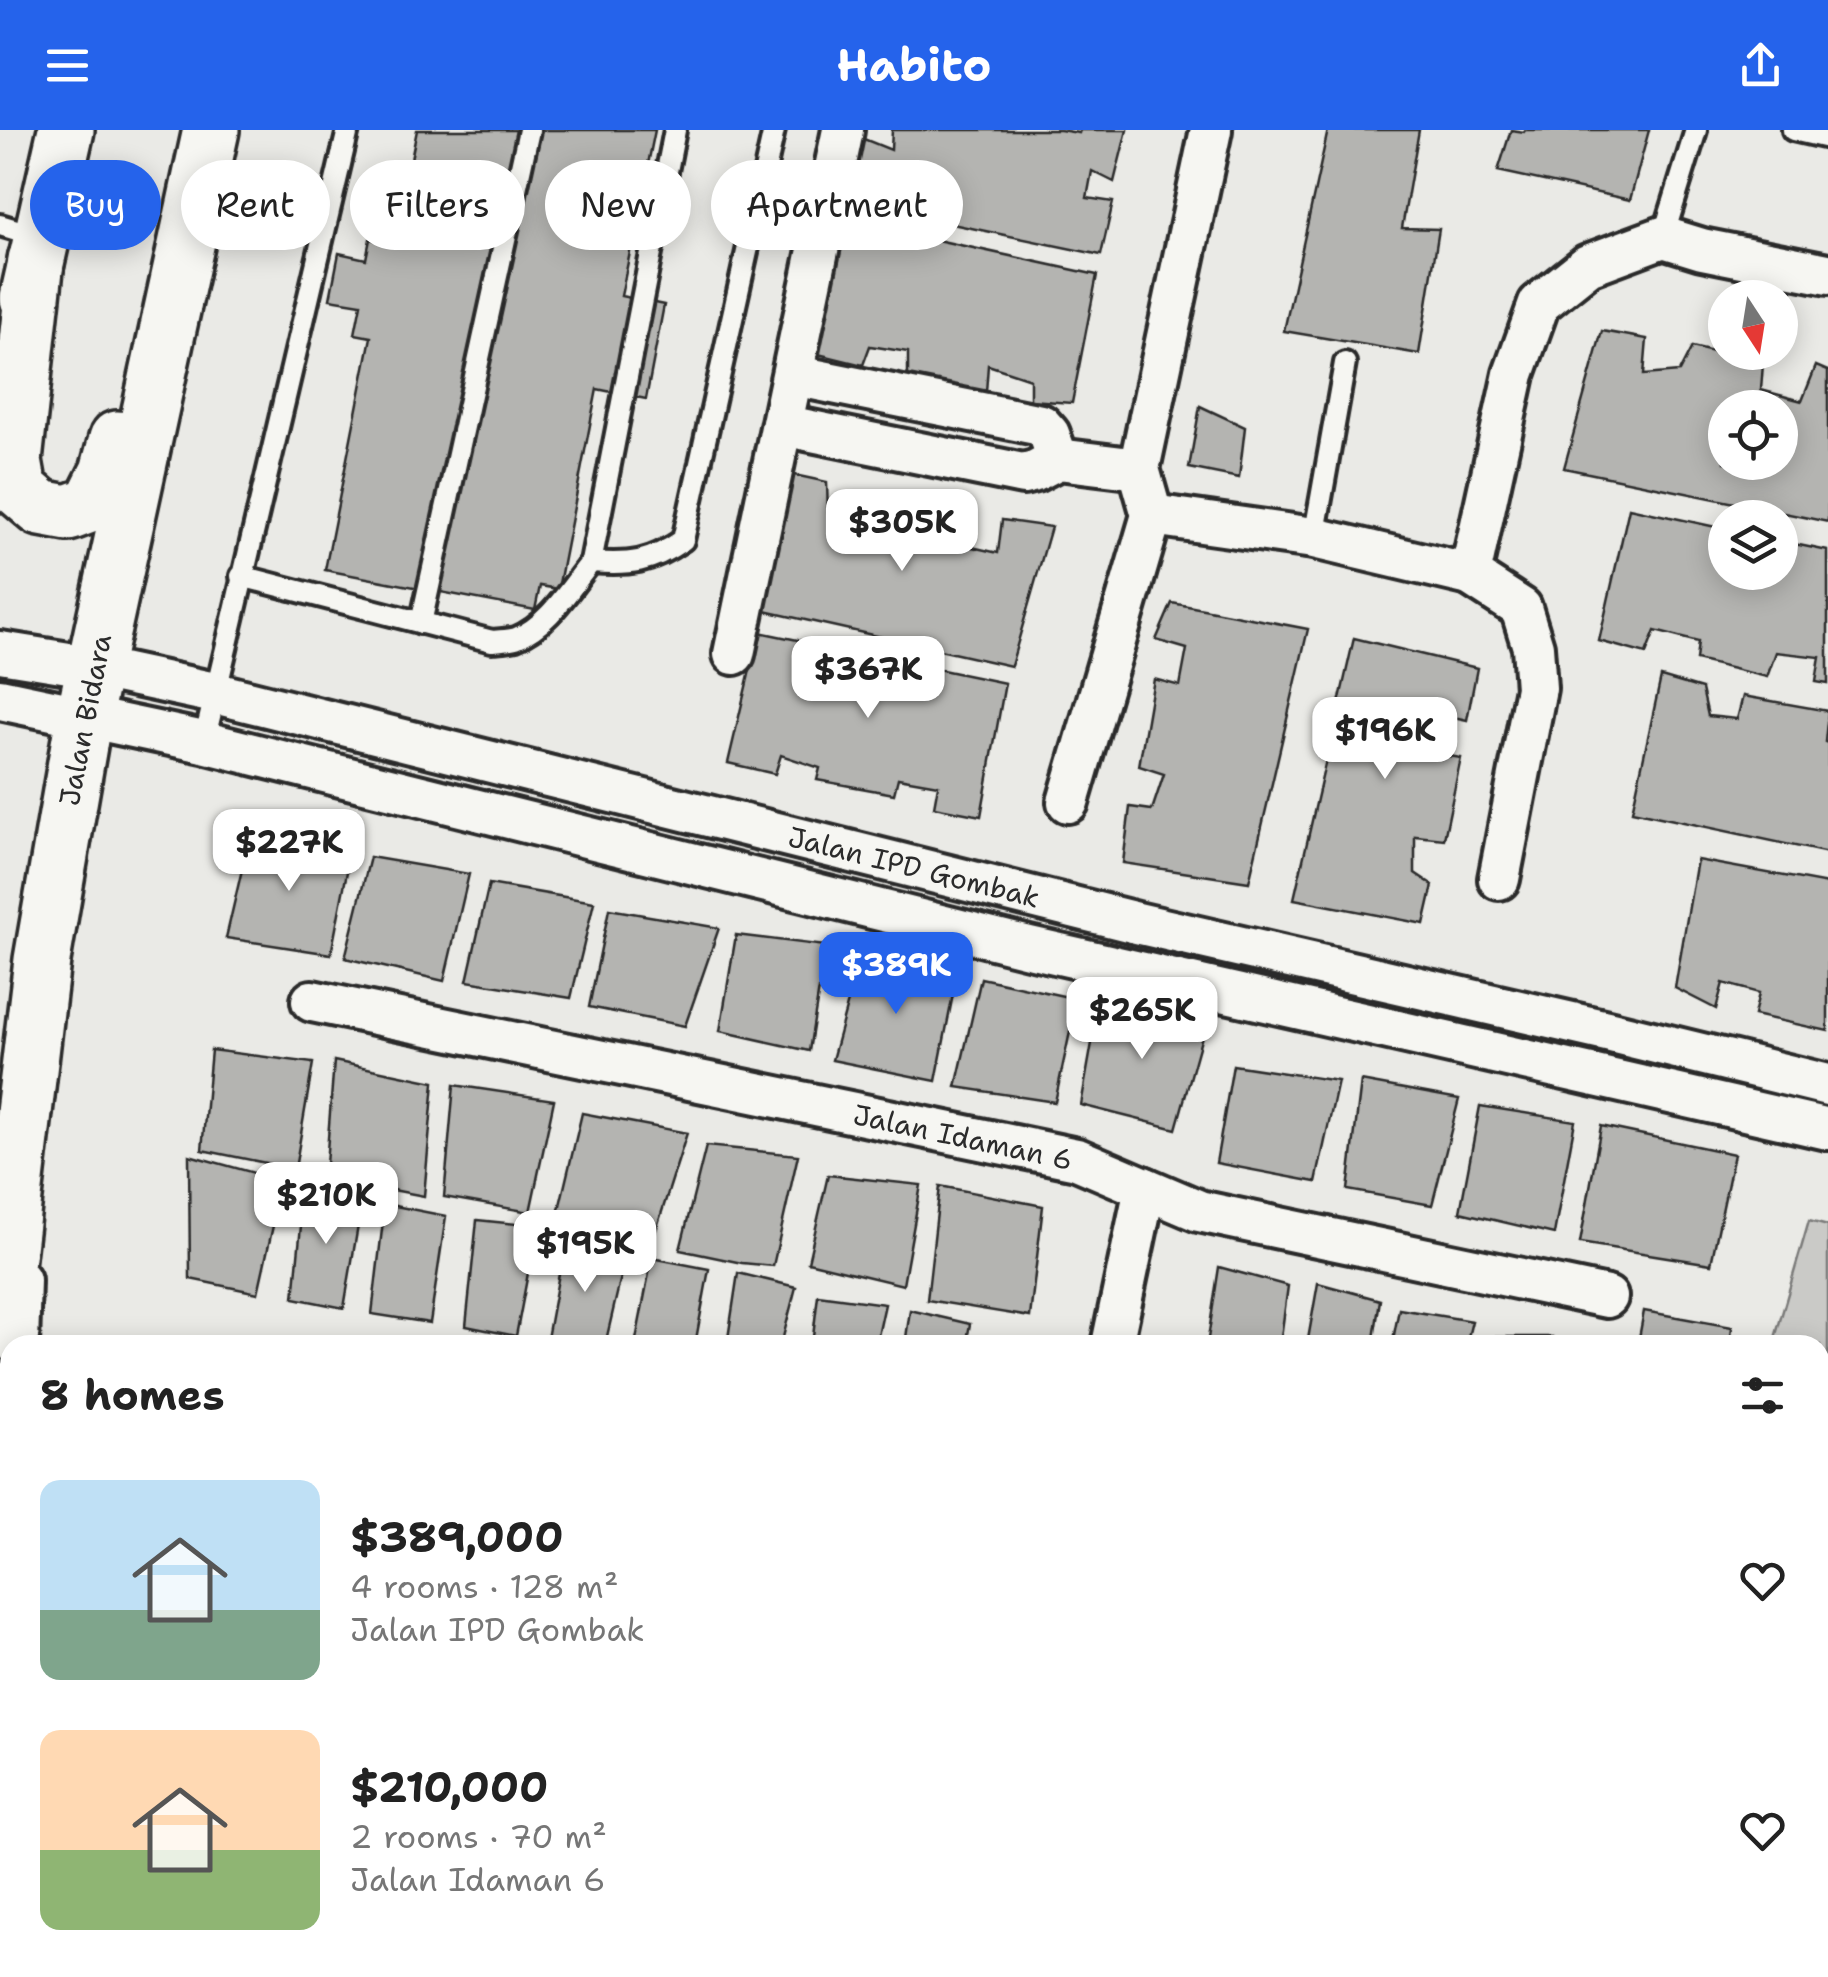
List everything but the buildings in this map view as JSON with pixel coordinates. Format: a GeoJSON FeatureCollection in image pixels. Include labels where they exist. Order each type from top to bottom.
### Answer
{"type":"FeatureCollection","features":[{"type":"Feature","properties":{"kind":"main road"},"geometry":{"type":"LineString","coordinates":[[0,441],[26,241],[66,130]]}},
{"type":"Feature","properties":{"kind":"main road","name":"Jalan Bidara"},"geometry":{"type":"LineString","coordinates":[[205,160],[211,130]]}},
{"type":"Feature","properties":{"kind":"main road"},"geometry":{"type":"LineString","coordinates":[[26,241],[14,461],[19,488],[41,508],[68,513],[92,504],[108,472],[123,417],[182,250]]}},
{"type":"Feature","properties":{"kind":"main road","name":"Jalan Bidara"},"geometry":{"type":"LineString","coordinates":[[0,1316],[42,960],[89,692],[185,250]]}},
{"type":"Feature","properties":{"kind":"street"},"geometry":{"type":"LineString","coordinates":[[734,654],[843,130]]}},
{"type":"Feature","properties":{"kind":"street"},"geometry":{"type":"LineString","coordinates":[[1068,802],[1152,514],[1139,470],[1211,130]]}},
{"type":"Feature","properties":{"kind":"street"},"geometry":{"type":"LineString","coordinates":[[1470,575],[1514,374],[1539,304],[1588,265],[1663,237],[1702,249],[1828,274]]}},
{"type":"Feature","properties":{"kind":"street"},"geometry":{"type":"LineString","coordinates":[[793,374],[1041,426],[1058,458]]}},
{"type":"Feature","properties":{"kind":"street"},"geometry":{"type":"LineString","coordinates":[[782,426],[1024,474],[1058,458],[1139,470]]}},
{"type":"Feature","properties":{"kind":"street"},"geometry":{"type":"LineString","coordinates":[[1152,514],[1314,538],[1470,575],[1521,608],[1534,647],[1536,688],[1499,879]]}},
{"type":"Feature","properties":{"kind":"street","name":"Jalan IPD Gombak"},"geometry":{"type":"LineString","coordinates":[[0,652],[204,742],[1010,942],[1828,1129]]}},
{"type":"Feature","properties":{"kind":"street","name":"Jalan IPD Gombak"},"geometry":{"type":"LineString","coordinates":[[0,699],[89,692],[215,694],[1137,923],[1828,1085]]}},
{"type":"Feature","properties":{"kind":"street","name":"Jalan Idaman 6"},"geometry":{"type":"LineString","coordinates":[[312,1001],[1078,1159],[1199,1211],[1607,1297]]}},
{"type":"Feature","properties":{"kind":"street"},"geometry":{"type":"LineString","coordinates":[[1688,1098],[1700,1054]]}},
{"type":"Feature","properties":{"kind":"street"},"geometry":{"type":"LineString","coordinates":[[18,1335],[26,1102]]}},
{"type":"Feature","properties":{"kind":"street"},"geometry":{"type":"LineString","coordinates":[[1114,1335],[1145,1188]]}},
{"type":"Feature","properties":{"kind":"lane"},"geometry":{"type":"LineString","coordinates":[[204,742],[348,130]]}},
{"type":"Feature","properties":{"kind":"lane"},"geometry":{"type":"LineString","coordinates":[[421,623],[529,130]]}},
{"type":"Feature","properties":{"kind":"lane"},"geometry":{"type":"LineString","coordinates":[[241,576],[492,641],[515,638],[550,612],[591,562],[675,130]]}},
{"type":"Feature","properties":{"kind":"lane"},"geometry":{"type":"LineString","coordinates":[[591,562],[622,564],[662,554],[683,540],[774,130]]}},
{"type":"Feature","properties":{"kind":"lane"},"geometry":{"type":"LineString","coordinates":[[1663,237],[1696,130]]}},
{"type":"Feature","properties":{"kind":"lane"},"geometry":{"type":"LineString","coordinates":[[1793,130],[1828,138]]}},
{"type":"Feature","properties":{"kind":"lane"},"geometry":{"type":"LineString","coordinates":[[1314,538],[1345,363]]}},
{"type":"Feature","properties":{"kind":"shaded area"},"geometry":{"type":"Polygon","coordinates":[[[1809,1221],[1828,1226],[1828,1335],[1776,1335],[1809,1221]]]}}]}
